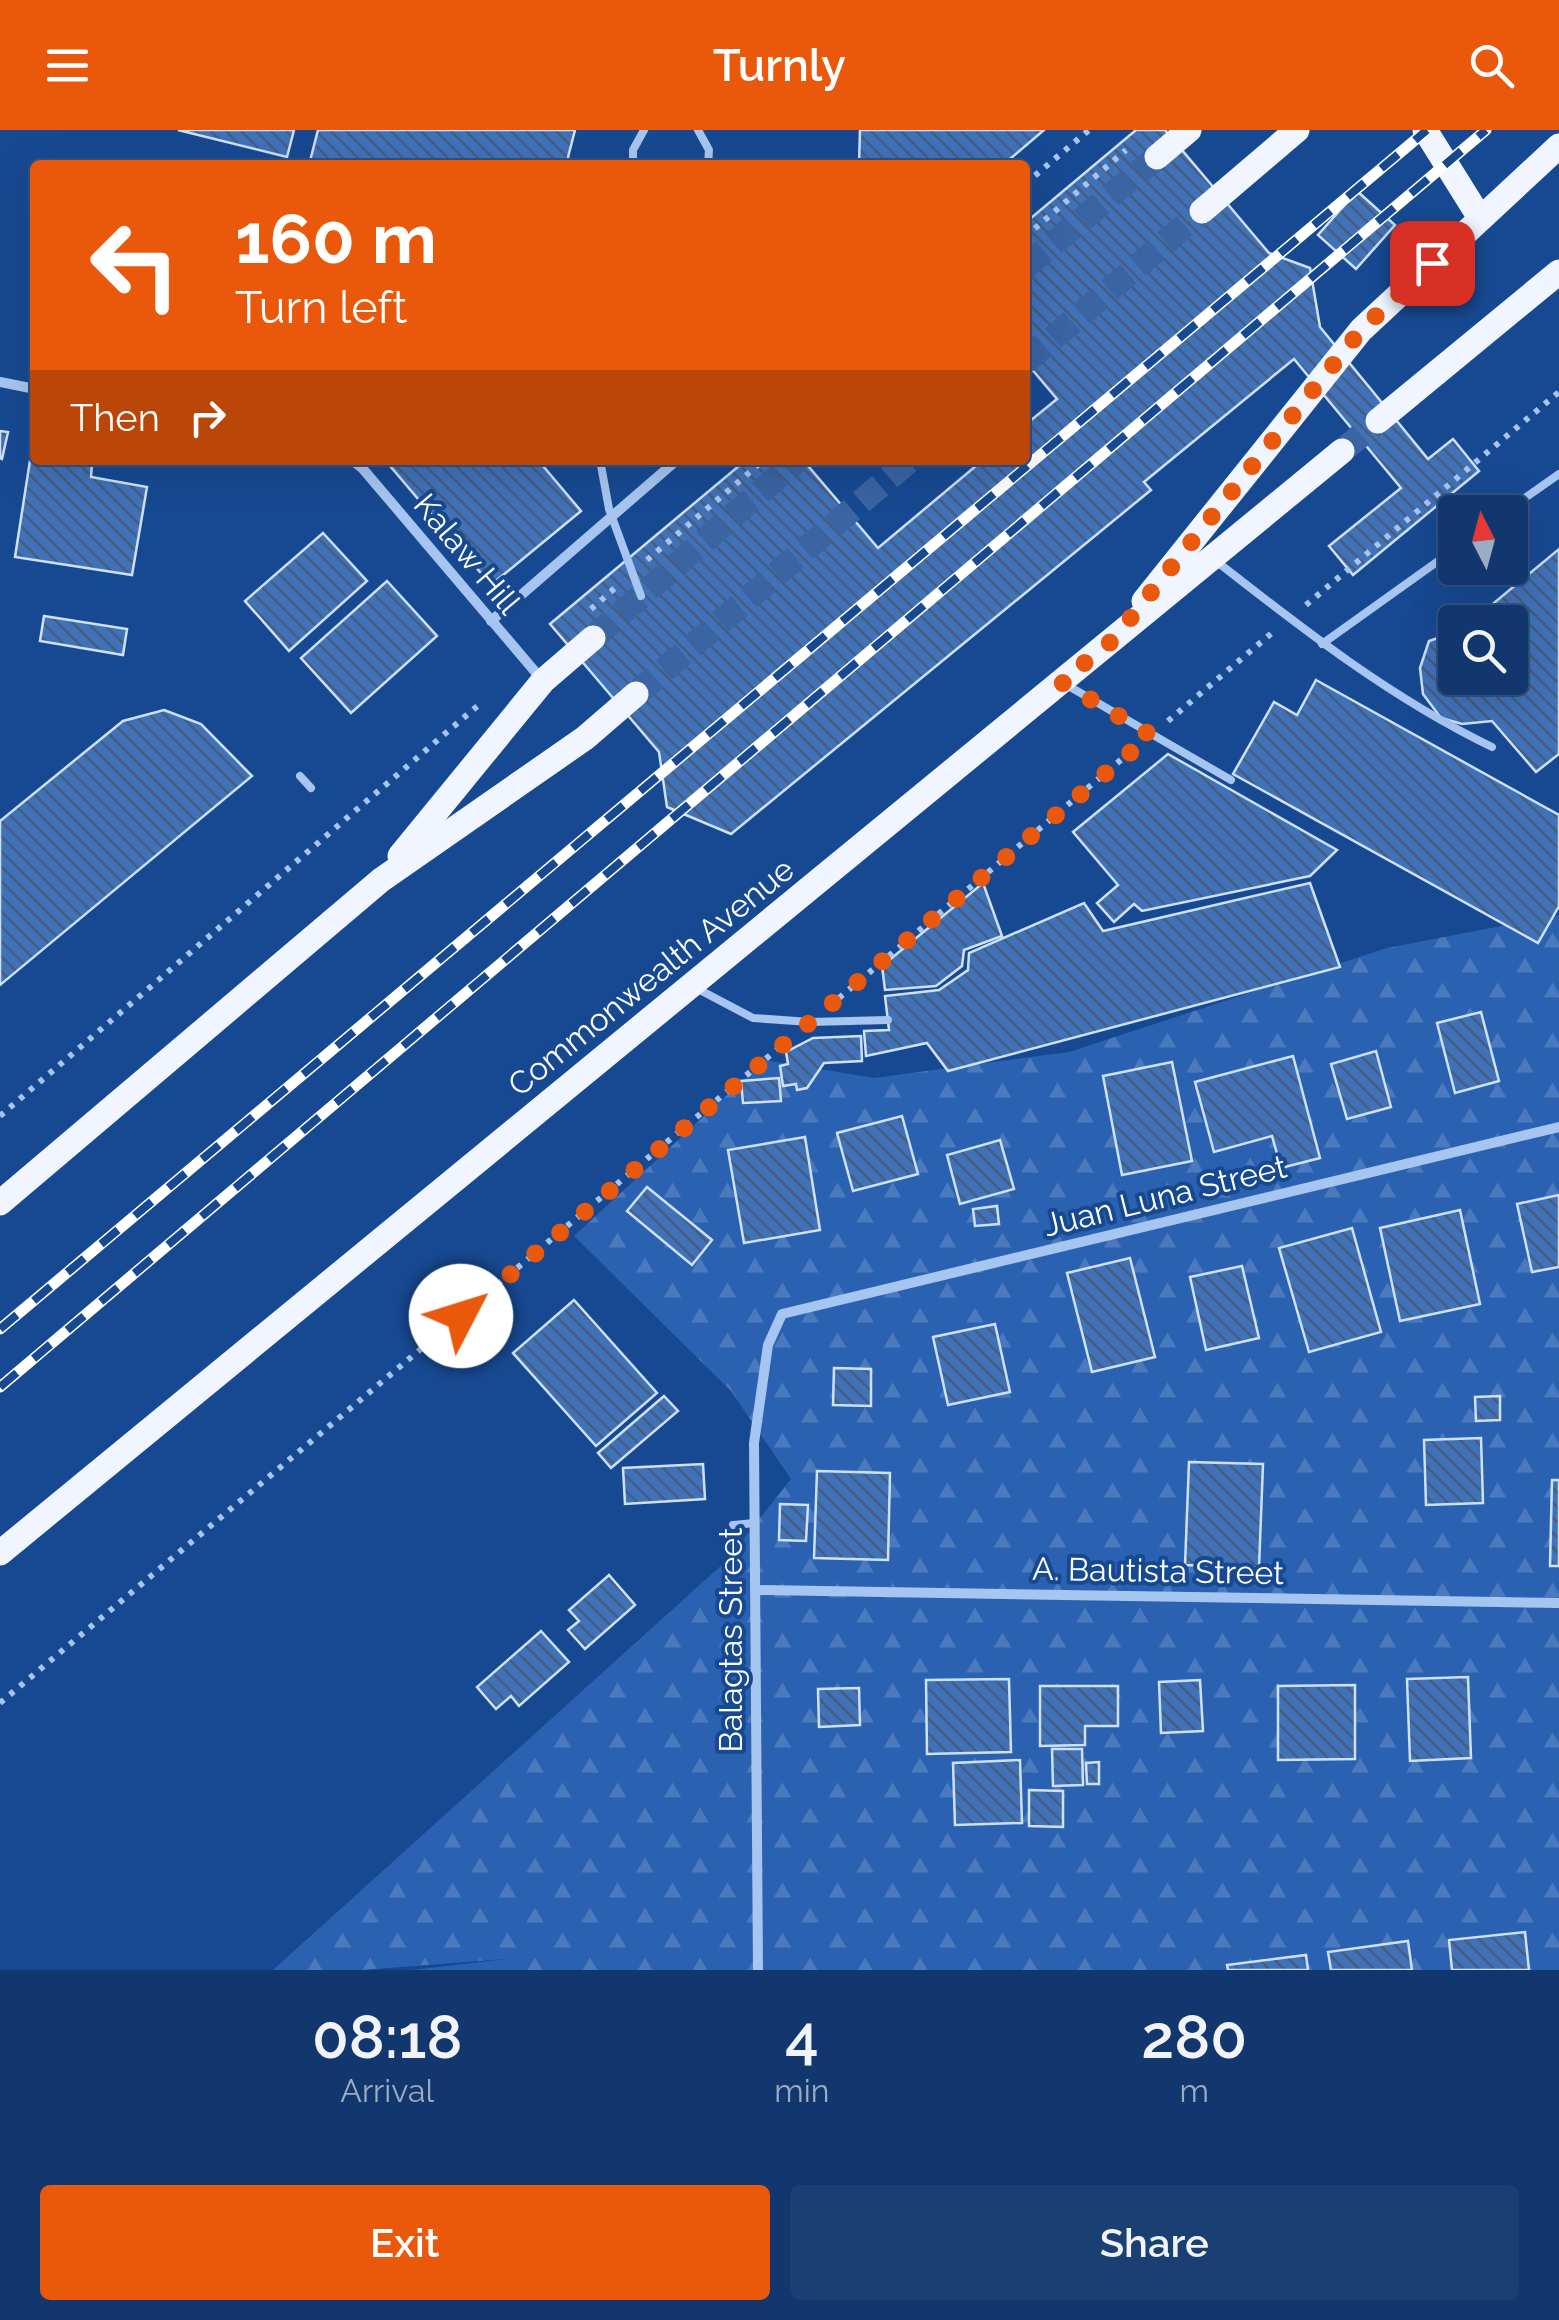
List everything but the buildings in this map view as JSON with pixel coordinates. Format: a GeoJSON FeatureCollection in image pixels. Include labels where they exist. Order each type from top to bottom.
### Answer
{"type":"FeatureCollection","features":[{"type":"Feature","properties":{"kind":"main road"},"geometry":{"type":"LineString","coordinates":[[1157,157],[1189,130]]}},
{"type":"Feature","properties":{"kind":"main road"},"geometry":{"type":"LineString","coordinates":[[1202,211],[1296,130]]}},
{"type":"Feature","properties":{"kind":"main road"},"geometry":{"type":"LineString","coordinates":[[1430,133],[1480,218]]}},
{"type":"Feature","properties":{"kind":"main road"},"geometry":{"type":"LineString","coordinates":[[1113,640],[1361,330],[1559,146]]}},
{"type":"Feature","properties":{"kind":"main road"},"geometry":{"type":"LineString","coordinates":[[1378,421],[1559,272]]}},
{"type":"Feature","properties":{"kind":"main road","name":"Commonwealth Avenue"},"geometry":{"type":"LineString","coordinates":[[0,1553],[1342,451]]}},
{"type":"Feature","properties":{"kind":"main road"},"geometry":{"type":"LineString","coordinates":[[381,880],[543,681],[593,638]]}},
{"type":"Feature","properties":{"kind":"main road"},"geometry":{"type":"LineString","coordinates":[[0,1203],[381,880],[585,738],[636,694]]}},
{"type":"Feature","properties":{"kind":"street"},"geometry":{"type":"LineString","coordinates":[[0,382],[30,388]]}},
{"type":"Feature","properties":{"kind":"street","name":"Kalaw Hill"},"geometry":{"type":"LineString","coordinates":[[358,465],[543,681]]}},
{"type":"Feature","properties":{"kind":"street"},"geometry":{"type":"LineString","coordinates":[[491,621],[671,465]]}},
{"type":"Feature","properties":{"kind":"street","name":"Juan Luna Street"},"geometry":{"type":"LineString","coordinates":[[782,1314],[1559,1126]]}},
{"type":"Feature","properties":{"kind":"street","name":"Balagtas Street"},"geometry":{"type":"LineString","coordinates":[[758,1970],[754,1443],[768,1344],[782,1314]]}},
{"type":"Feature","properties":{"kind":"street","name":"A. Bautista Street"},"geometry":{"type":"LineString","coordinates":[[756,1590],[1559,1603]]}},
{"type":"Feature","properties":{"kind":"lane"},"geometry":{"type":"LineString","coordinates":[[633,160],[633,150],[644,130]]}},
{"type":"Feature","properties":{"kind":"lane"},"geometry":{"type":"LineString","coordinates":[[698,130],[704,137],[709,160]]}},
{"type":"Feature","properties":{"kind":"lane"},"geometry":{"type":"LineString","coordinates":[[601,465],[611,516],[641,596]]}},
{"type":"Feature","properties":{"kind":"lane"},"geometry":{"type":"LineString","coordinates":[[1528,496],[1559,474]]}},
{"type":"Feature","properties":{"kind":"lane"},"geometry":{"type":"LineString","coordinates":[[1213,558],[1322,644],[1434,719],[1492,747]]}},
{"type":"Feature","properties":{"kind":"lane"},"geometry":{"type":"LineString","coordinates":[[1322,644],[1438,561]]}},
{"type":"Feature","properties":{"kind":"lane"},"geometry":{"type":"LineString","coordinates":[[1061,682],[1231,780]]}},
{"type":"Feature","properties":{"kind":"lane"},"geometry":{"type":"LineString","coordinates":[[300,776],[312,788]]}},
{"type":"Feature","properties":{"kind":"lane"},"geometry":{"type":"LineString","coordinates":[[692,986],[752,1018],[810,1022],[888,1020]]}},
{"type":"Feature","properties":{"kind":"lane"},"geometry":{"type":"LineString","coordinates":[[733,1525],[755,1524]]}},
{"type":"Feature","properties":{"kind":"path"},"geometry":{"type":"LineString","coordinates":[[1030,180],[1089,130]]}},
{"type":"Feature","properties":{"kind":"path"},"geometry":{"type":"LineString","coordinates":[[1030,233],[1136,142]]}},
{"type":"Feature","properties":{"kind":"path"},"geometry":{"type":"LineString","coordinates":[[0,1703],[1559,392]]}},
{"type":"Feature","properties":{"kind":"path"},"geometry":{"type":"LineString","coordinates":[[588,612],[758,465]]}},
{"type":"Feature","properties":{"kind":"path"},"geometry":{"type":"LineString","coordinates":[[0,1116],[484,700]]}},
{"type":"Feature","properties":{"kind":"green space"},"geometry":{"type":"Polygon","coordinates":[[[1559,915],[1559,1970],[507,1970],[505,1959],[362,1970],[273,1970],[725,1562],[791,1479],[731,1391],[574,1236],[765,1060],[874,1078],[1069,1052],[1387,948],[1559,915]]]}},
{"type":"Feature","properties":{"kind":"green space"},"geometry":{"type":"Polygon","coordinates":[[[506,1959],[507,1970],[413,1970],[506,1959]]]}},
{"type":"Feature","properties":{"kind":"tunnel"},"geometry":{"type":"LineString","coordinates":[[1030,263],[1157,157]]}},
{"type":"Feature","properties":{"kind":"tunnel"},"geometry":{"type":"LineString","coordinates":[[1030,358],[1202,211]]}},
{"type":"Feature","properties":{"kind":"tunnel"},"geometry":{"type":"LineString","coordinates":[[1342,451],[1378,421]]}},
{"type":"Feature","properties":{"kind":"tunnel"},"geometry":{"type":"LineString","coordinates":[[593,638],[791,465]]}},
{"type":"Feature","properties":{"kind":"tunnel"},"geometry":{"type":"LineString","coordinates":[[636,694],[904,465]]}},
{"type":"Feature","properties":{"kind":"railway"},"geometry":{"type":"LineString","coordinates":[[1030,464],[1427,130]]}},
{"type":"Feature","properties":{"kind":"railway"},"geometry":{"type":"LineString","coordinates":[[0,1387],[1486,130]]}},
{"type":"Feature","properties":{"kind":"railway"},"geometry":{"type":"LineString","coordinates":[[0,1329],[1028,465]]}},
{"type":"Feature","properties":{"kind":"route"},"geometry":{"type":"LineString","coordinates":[[461,1316],[1151,735],[1061,682],[1113,640],[1361,330],[1432,263]]}}]}
